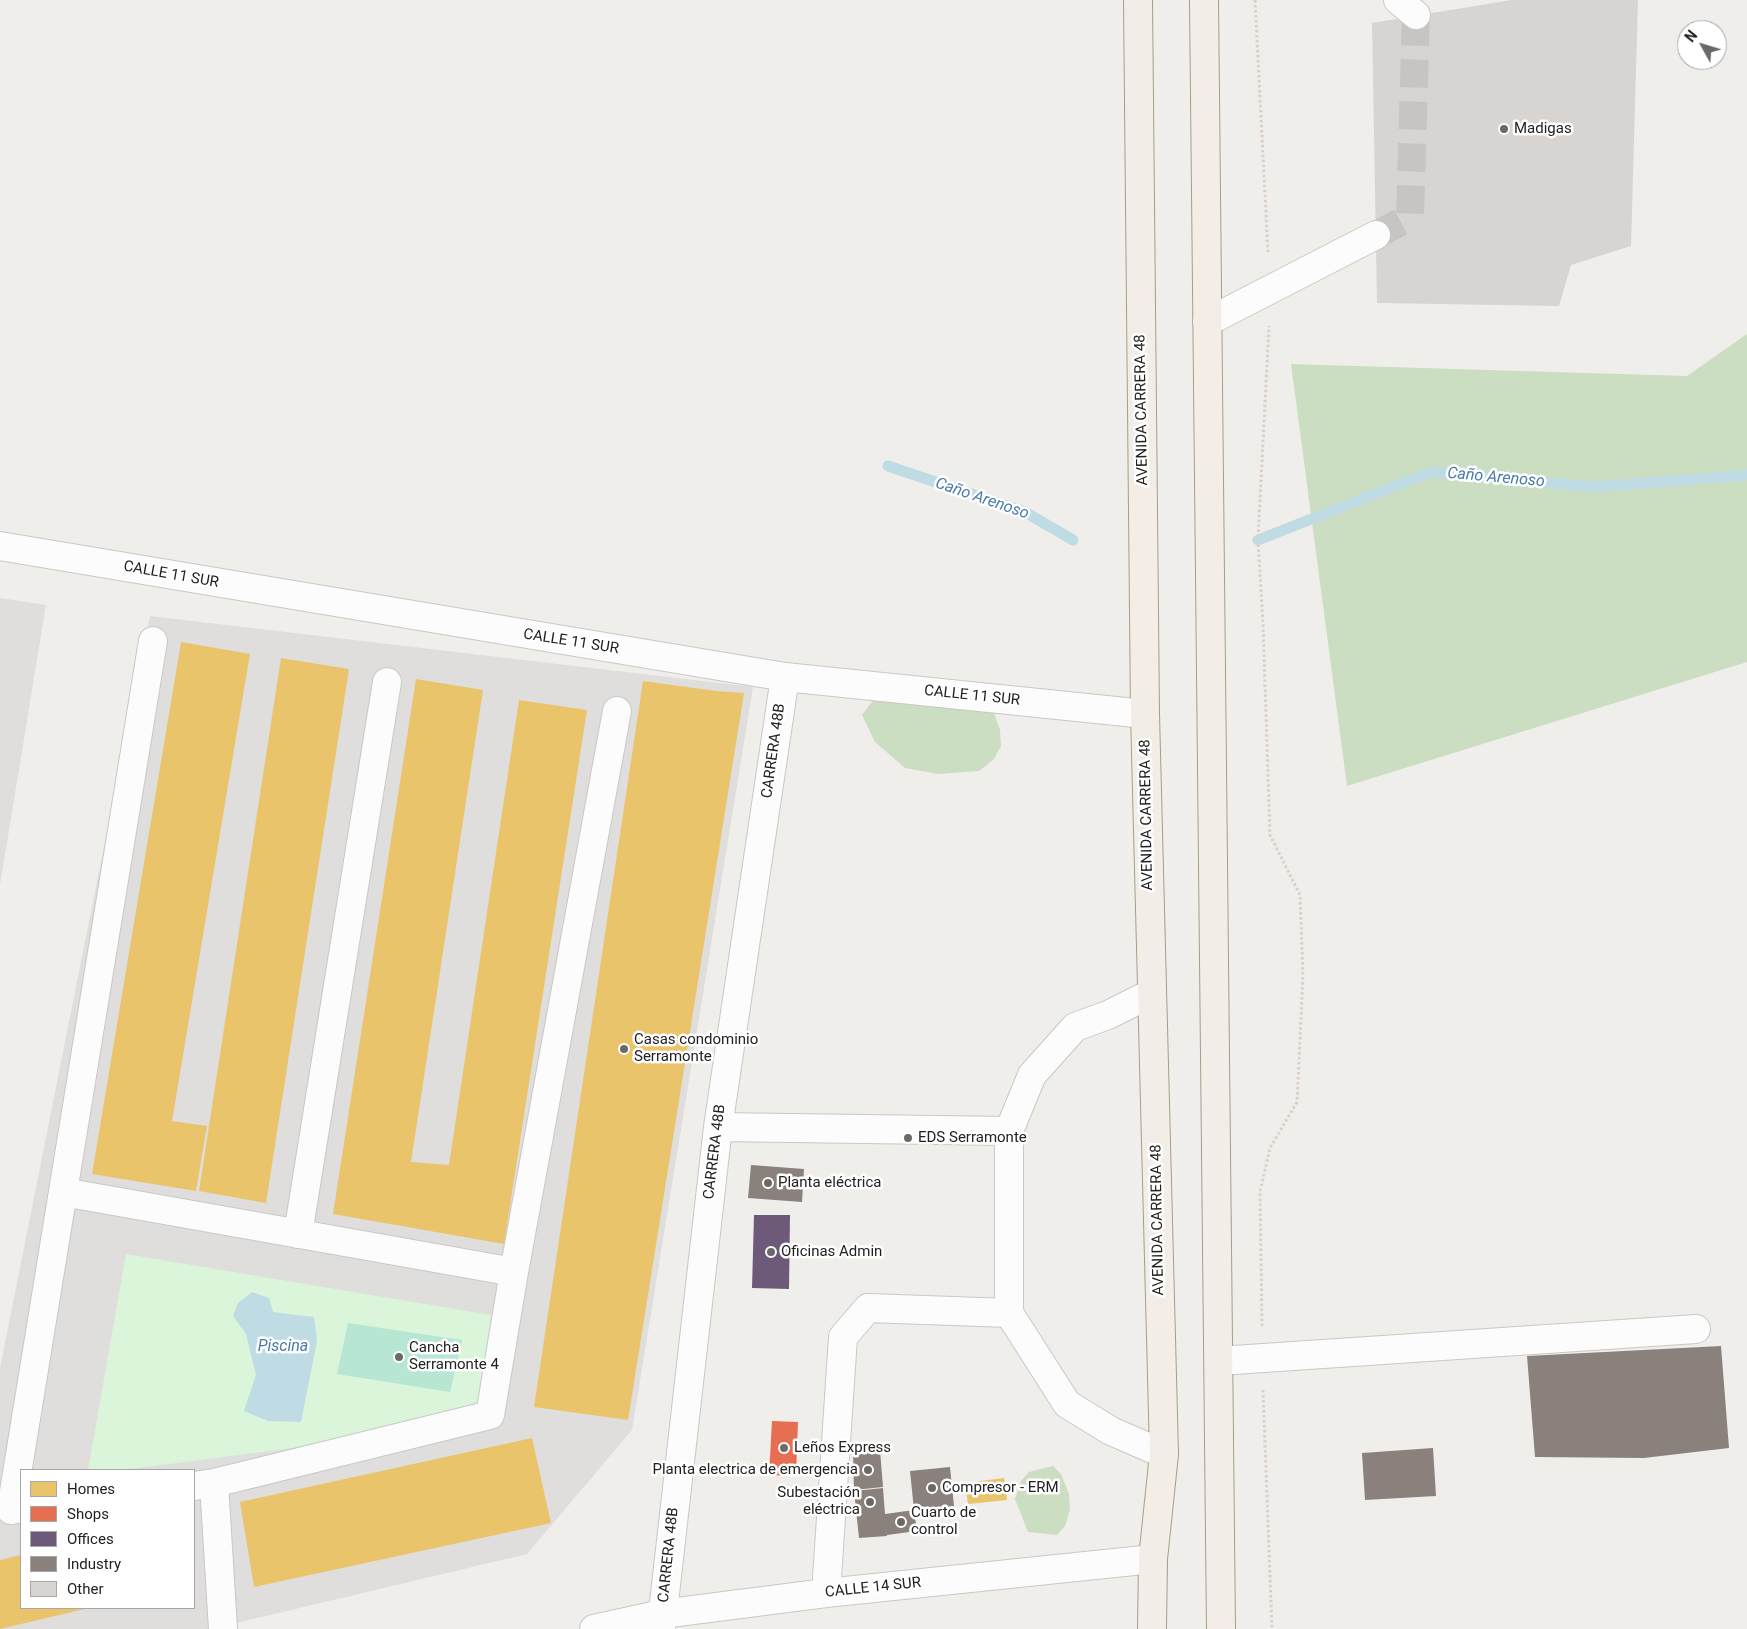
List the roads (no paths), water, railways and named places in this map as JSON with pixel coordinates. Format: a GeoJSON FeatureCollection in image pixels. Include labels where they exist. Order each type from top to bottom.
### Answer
{"type":"FeatureCollection","features":[{"type":"Feature","properties":{"kind":"main road","name":"AVENIDA CARRERA 48"},"geometry":{"type":"LineString","coordinates":[[1138,0],[1145,714],[1164,1454],[1154,1559],[1152,1629]]}},
{"type":"Feature","properties":{"kind":"main road"},"geometry":{"type":"LineString","coordinates":[[1204,0],[1221,1629]]}},
{"type":"Feature","properties":{"kind":"street"},"geometry":{"type":"LineString","coordinates":[[1207,322],[1376,235]]}},
{"type":"Feature","properties":{"kind":"street","name":"CALLE 11 SUR"},"geometry":{"type":"LineString","coordinates":[[0,546],[785,677],[1145,714]]}},
{"type":"Feature","properties":{"kind":"street"},"geometry":{"type":"LineString","coordinates":[[20,1508],[11,1510],[153,641]]}},
{"type":"Feature","properties":{"kind":"street","name":"CARRERA 48B"},"geometry":{"type":"LineString","coordinates":[[662,1622],[718,1127],[785,677]]}},
{"type":"Feature","properties":{"kind":"street"},"geometry":{"type":"LineString","coordinates":[[298,1234],[387,682]]}},
{"type":"Feature","properties":{"kind":"street"},"geometry":{"type":"LineString","coordinates":[[223,1629],[204,1485],[490,1415],[514,1272],[617,711]]}},
{"type":"Feature","properties":{"kind":"street"},"geometry":{"type":"LineString","coordinates":[[1152,993],[1108,1015],[1075,1027],[1032,1075],[1009,1132],[1009,1313],[1067,1404],[1111,1431],[1164,1454]]}},
{"type":"Feature","properties":{"kind":"street"},"geometry":{"type":"LineString","coordinates":[[718,1127],[1009,1132]]}},
{"type":"Feature","properties":{"kind":"street"},"geometry":{"type":"LineString","coordinates":[[62,1192],[514,1272]]}},
{"type":"Feature","properties":{"kind":"street"},"geometry":{"type":"LineString","coordinates":[[826,1593],[843,1337],[868,1308],[1009,1313]]}},
{"type":"Feature","properties":{"kind":"street"},"geometry":{"type":"LineString","coordinates":[[1219,1362],[1696,1329]]}},
{"type":"Feature","properties":{"kind":"street","name":"CALLE 14 SUR"},"geometry":{"type":"LineString","coordinates":[[594,1629],[662,1622],[826,1593],[1154,1559]]}},
{"type":"Feature","properties":{"kind":"water","name":"Piscina"},"geometry":{"type":"Polygon","coordinates":[[[252,1292],[269,1298],[273,1312],[314,1317],[317,1341],[301,1422],[268,1421],[244,1411],[256,1375],[246,1334],[233,1316],[238,1303],[252,1292]]]}},
{"type":"Feature","properties":{"kind":"waterway","name":"Caño Arenoso"},"geometry":{"type":"LineString","coordinates":[[888,466],[1025,512],[1073,540]]}},
{"type":"Feature","properties":{"kind":"waterway","name":"Caño Arenoso"},"geometry":{"type":"LineString","coordinates":[[1258,540],[1431,472],[1593,487],[1747,475]]}},
{"type":"Feature","properties":{"kind":"tunnel"},"geometry":{"type":"LineString","coordinates":[[1376,235],[1410,217],[1416,15]]}},
{"type":"Feature","properties":{"kind":"place","name":"Madigas"},"geometry":{"type":"Point","coordinates":[1504,129]}},
{"type":"Feature","properties":{"kind":"place","name":"Casas condominio Serramonte"},"geometry":{"type":"Point","coordinates":[624,1049]}},
{"type":"Feature","properties":{"kind":"place","name":"EDS Serramonte"},"geometry":{"type":"Point","coordinates":[908,1138]}},
{"type":"Feature","properties":{"kind":"place","name":"Planta eléctrica"},"geometry":{"type":"Point","coordinates":[768,1183]}},
{"type":"Feature","properties":{"kind":"place","name":"Oficinas Admin"},"geometry":{"type":"Point","coordinates":[771,1252]}},
{"type":"Feature","properties":{"kind":"place","name":"Cancha Serramonte 4"},"geometry":{"type":"Point","coordinates":[399,1357]}},
{"type":"Feature","properties":{"kind":"place","name":"Leños Express"},"geometry":{"type":"Point","coordinates":[784,1448]}},
{"type":"Feature","properties":{"kind":"place","name":"Planta electrica de emergencia"},"geometry":{"type":"Point","coordinates":[868,1470]}},
{"type":"Feature","properties":{"kind":"place","name":"Compresor - ERM"},"geometry":{"type":"Point","coordinates":[932,1488]}},
{"type":"Feature","properties":{"kind":"place","name":"Subestación eléctrica"},"geometry":{"type":"Point","coordinates":[870,1502]}},
{"type":"Feature","properties":{"kind":"place","name":"Cuarto de control"},"geometry":{"type":"Point","coordinates":[901,1522]}}]}
